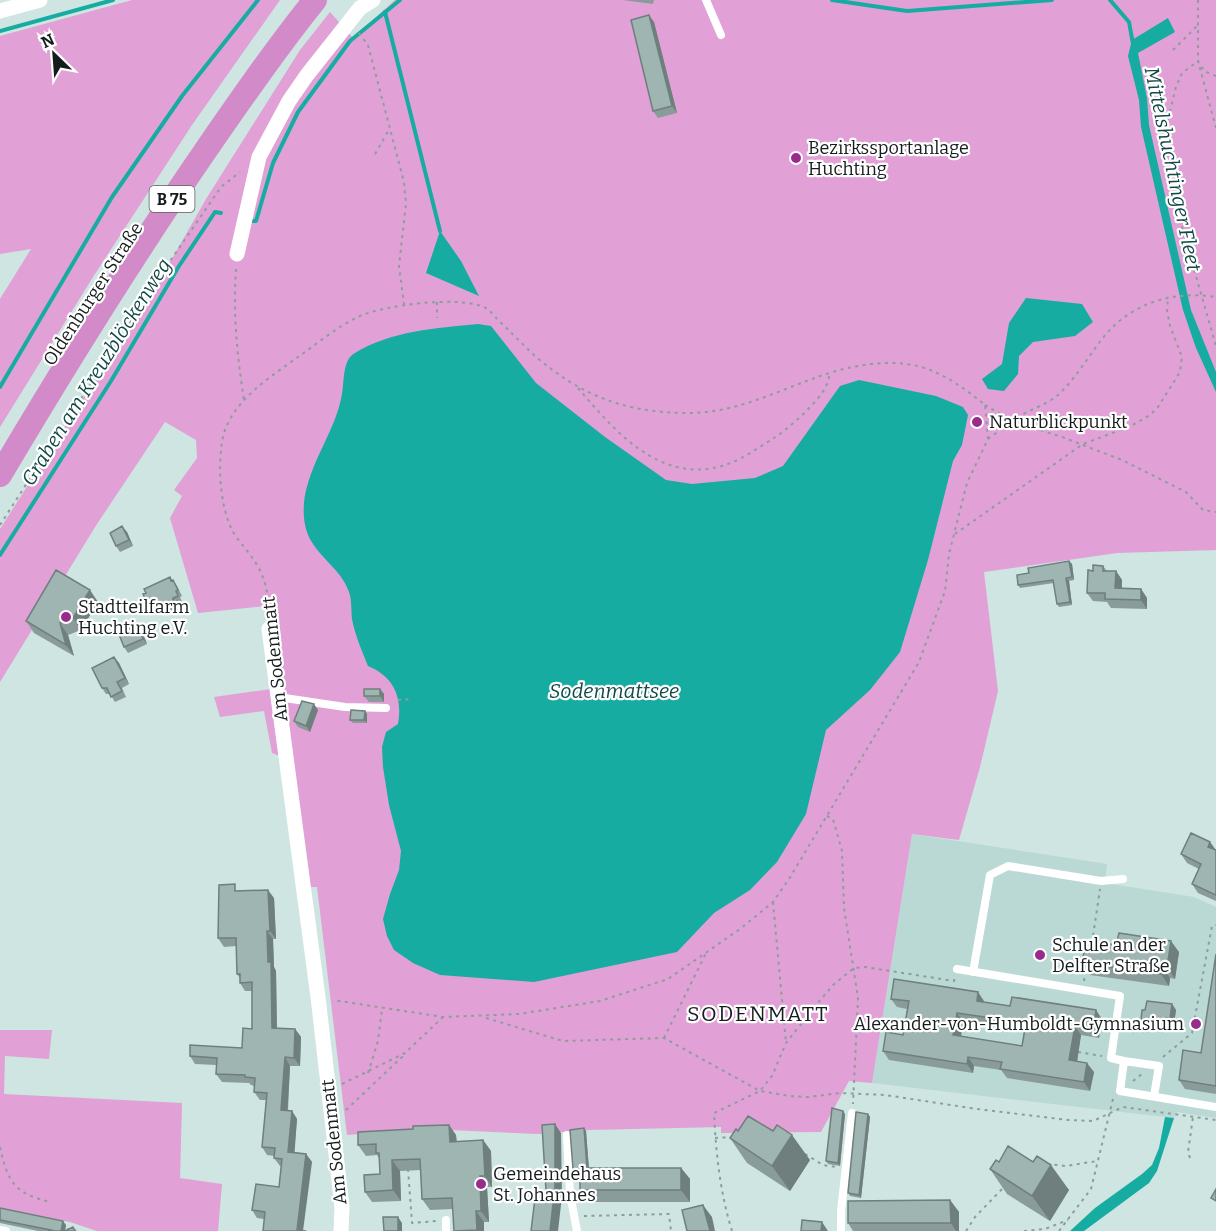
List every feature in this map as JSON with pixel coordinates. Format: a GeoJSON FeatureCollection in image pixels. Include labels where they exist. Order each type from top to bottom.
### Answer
{"type":"FeatureCollection","features":[{"type":"Feature","properties":{"kind":"highway","name":"Oldenburger Straße"},"geometry":{"type":"LineString","coordinates":[[0,445],[62,341],[162,187],[220,103],[297,0]]}},
{"type":"Feature","properties":{"kind":"highway","name":"B 75"},"geometry":{"type":"LineString","coordinates":[[0,475],[41,406],[181,186],[282,42],[315,0]]}},
{"type":"Feature","properties":{"kind":"street"},"geometry":{"type":"LineString","coordinates":[[0,11],[40,0]]}},
{"type":"Feature","properties":{"kind":"street"},"geometry":{"type":"LineString","coordinates":[[237,254],[259,157],[289,101],[361,3]]}},
{"type":"Feature","properties":{"kind":"street","name":"Am Sodenmatt"},"geometry":{"type":"LineString","coordinates":[[269,629],[333,1122],[342,1208],[341,1231]]}},
{"type":"Feature","properties":{"kind":"lane"},"geometry":{"type":"LineString","coordinates":[[706,0],[721,35]]}},
{"type":"Feature","properties":{"kind":"lane"},"geometry":{"type":"LineString","coordinates":[[278,697],[345,707],[386,708]]}},
{"type":"Feature","properties":{"kind":"lane"},"geometry":{"type":"LineString","coordinates":[[973,972],[990,875],[1008,866],[1101,881],[1123,879]]}},
{"type":"Feature","properties":{"kind":"lane"},"geometry":{"type":"LineString","coordinates":[[957,969],[1120,996],[1111,1058],[1159,1066],[1154,1096]]}},
{"type":"Feature","properties":{"kind":"lane"},"geometry":{"type":"LineString","coordinates":[[1124,1061],[1120,1091],[1216,1107]]}},
{"type":"Feature","properties":{"kind":"lane"},"geometry":{"type":"LineString","coordinates":[[841,1231],[841,1211],[852,1113]]}},
{"type":"Feature","properties":{"kind":"lane"},"geometry":{"type":"LineString","coordinates":[[567,1135],[570,1194],[577,1231]]}},
{"type":"Feature","properties":{"kind":"lane"},"geometry":{"type":"LineString","coordinates":[[446,1220],[446,1231]]}},
{"type":"Feature","properties":{"kind":"lane"},"geometry":{"type":"LineString","coordinates":[[0,1230],[6,1231]]}},
{"type":"Feature","properties":{"kind":"path"},"geometry":{"type":"LineString","coordinates":[[1198,0],[1198,61],[1216,128]]}},
{"type":"Feature","properties":{"kind":"path"},"geometry":{"type":"LineString","coordinates":[[1173,50],[1198,25]]}},
{"type":"Feature","properties":{"kind":"path"},"geometry":{"type":"LineString","coordinates":[[362,36],[368,45],[405,182],[405,213],[399,266],[404,305]]}},
{"type":"Feature","properties":{"kind":"path"},"geometry":{"type":"LineString","coordinates":[[1198,61],[1204,70],[1216,76]]}},
{"type":"Feature","properties":{"kind":"path"},"geometry":{"type":"LineString","coordinates":[[1198,61],[1182,74],[1176,87],[1166,128],[1167,161],[1173,196],[1216,346]]}},
{"type":"Feature","properties":{"kind":"path"},"geometry":{"type":"LineString","coordinates":[[375,154],[390,128]]}},
{"type":"Feature","properties":{"kind":"path"},"geometry":{"type":"LineString","coordinates":[[0,525],[166,267],[221,187],[259,157]]}},
{"type":"Feature","properties":{"kind":"path"},"geometry":{"type":"LineString","coordinates":[[237,254],[234,314],[244,400]]}},
{"type":"Feature","properties":{"kind":"path"},"geometry":{"type":"LineString","coordinates":[[988,439],[1023,413],[1058,395],[1118,320],[1136,309],[1168,297],[1202,295],[1216,297]]}},
{"type":"Feature","properties":{"kind":"path"},"geometry":{"type":"LineString","coordinates":[[955,534],[1083,444],[1142,421],[1158,407],[1180,372],[1182,357],[1170,326],[1167,311],[1168,297]]}},
{"type":"Feature","properties":{"kind":"path"},"geometry":{"type":"LineString","coordinates":[[437,302],[437,318]]}},
{"type":"Feature","properties":{"kind":"path","name":"Am Sodenmatt"},"geometry":{"type":"LineString","coordinates":[[269,629],[268,588],[260,566],[232,531],[222,496],[221,467],[222,440],[230,418],[244,400],[277,372],[349,322],[370,312],[404,305],[437,302],[464,303],[486,308],[536,357],[577,386]]}},
{"type":"Feature","properties":{"kind":"path"},"geometry":{"type":"LineString","coordinates":[[577,386],[601,399],[632,408],[685,413],[720,411],[746,404],[830,373],[879,364],[908,363],[941,374],[1012,422],[1083,444],[1122,460],[1186,492],[1203,510],[1216,512]]}},
{"type":"Feature","properties":{"kind":"path"},"geometry":{"type":"LineString","coordinates":[[577,386],[604,418],[635,448],[657,460],[701,469],[723,466],[782,433],[801,417],[826,388],[830,373]]}},
{"type":"Feature","properties":{"kind":"path"},"geometry":{"type":"LineString","coordinates":[[318,997],[443,1017],[519,1014],[600,1001],[668,979],[740,929],[773,902],[891,713],[919,662],[945,591],[949,554],[968,483],[988,439],[985,405]]}},
{"type":"Feature","properties":{"kind":"path"},"geometry":{"type":"LineString","coordinates":[[398,700],[412,699]]}},
{"type":"Feature","properties":{"kind":"path"},"geometry":{"type":"LineString","coordinates":[[827,816],[833,819],[842,851],[844,908],[858,998],[854,1093]]}},
{"type":"Feature","properties":{"kind":"path"},"geometry":{"type":"LineString","coordinates":[[1092,943],[1101,881]]}},
{"type":"Feature","properties":{"kind":"path"},"geometry":{"type":"LineString","coordinates":[[773,902],[786,1043]]}},
{"type":"Feature","properties":{"kind":"path"},"geometry":{"type":"LineString","coordinates":[[1059,1231],[1091,1189],[1113,1098],[1192,1033],[1212,926],[1216,924]]}},
{"type":"Feature","properties":{"kind":"path"},"geometry":{"type":"LineString","coordinates":[[664,1038],[707,951]]}},
{"type":"Feature","properties":{"kind":"path"},"geometry":{"type":"LineString","coordinates":[[1083,990],[1087,962]]}},
{"type":"Feature","properties":{"kind":"path"},"geometry":{"type":"LineString","coordinates":[[732,1231],[724,1206],[716,1158],[714,1113],[760,1091],[772,1077],[786,1043],[833,985],[854,968],[865,967],[954,981],[957,969]]}},
{"type":"Feature","properties":{"kind":"path"},"geometry":{"type":"LineString","coordinates":[[368,1073],[378,1041],[382,1009]]}},
{"type":"Feature","properties":{"kind":"path"},"geometry":{"type":"LineString","coordinates":[[333,1122],[443,1017]]}},
{"type":"Feature","properties":{"kind":"path"},"geometry":{"type":"LineString","coordinates":[[483,1017],[563,1041],[664,1038],[760,1091],[789,1096],[808,1097],[840,1093],[885,1095],[1068,1120],[1093,1121],[1123,1107],[1216,1120]]}},
{"type":"Feature","properties":{"kind":"path"},"geometry":{"type":"LineString","coordinates":[[1078,1052],[1111,1058]]}},
{"type":"Feature","properties":{"kind":"path"},"geometry":{"type":"LineString","coordinates":[[328,1090],[368,1073],[405,1053]]}},
{"type":"Feature","properties":{"kind":"path"},"geometry":{"type":"LineString","coordinates":[[1190,1158],[1188,1152],[1195,1103]]}},
{"type":"Feature","properties":{"kind":"path"},"geometry":{"type":"LineString","coordinates":[[715,1138],[735,1137]]}},
{"type":"Feature","properties":{"kind":"path"},"geometry":{"type":"LineString","coordinates":[[0,1148],[12,1182],[20,1192],[51,1202]]}},
{"type":"Feature","properties":{"kind":"path"},"geometry":{"type":"LineString","coordinates":[[804,1153],[823,1165],[846,1169]]}},
{"type":"Feature","properties":{"kind":"path"},"geometry":{"type":"LineString","coordinates":[[1040,1164],[1066,1166],[1097,1161]]}},
{"type":"Feature","properties":{"kind":"path"},"geometry":{"type":"LineString","coordinates":[[408,1169],[412,1223],[446,1220]]}},
{"type":"Feature","properties":{"kind":"path"},"geometry":{"type":"LineString","coordinates":[[966,1231],[975,1217],[1004,1187]]}},
{"type":"Feature","properties":{"kind":"path"},"geometry":{"type":"LineString","coordinates":[[574,1216],[669,1214],[671,1231]]}},
{"type":"Feature","properties":{"kind":"path"},"geometry":{"type":"LineString","coordinates":[[1024,1231],[1045,1229],[1068,1220]]}},
{"type":"Feature","properties":{"kind":"path"},"geometry":{"type":"LineString","coordinates":[[67,1231],[68,1229],[80,1231]]}},
{"type":"Feature","properties":{"kind":"shaded area"},"geometry":{"type":"Polygon","coordinates":[[[132,0],[280,0],[192,125],[93,277],[0,427],[0,299],[31,249],[0,254],[0,36],[132,0]]]}},
{"type":"Feature","properties":{"kind":"shaded area"},"geometry":{"type":"Polygon","coordinates":[[[395,0],[1216,0],[1216,550],[1117,553],[984,572],[998,691],[980,767],[959,840],[912,834],[872,1083],[849,1081],[821,1132],[721,1133],[721,1127],[589,1130],[538,1134],[428,1129],[347,1135],[317,887],[297,887],[280,756],[272,753],[264,711],[220,717],[214,697],[271,689],[271,651],[265,606],[198,613],[170,518],[182,496],[174,490],[197,458],[196,440],[165,422],[97,524],[0,682],[0,529],[173,257],[206,199],[300,50],[330,12],[353,38],[395,0]]]}},
{"type":"Feature","properties":{"kind":"shaded area","name":"Schule an der Delfter Straße"},"geometry":{"type":"Polygon","coordinates":[[[912,834],[1107,864],[1105,883],[1194,897],[1216,907],[1216,1118],[1177,1112],[1174,1118],[872,1083],[912,834]]]}},
{"type":"Feature","properties":{"kind":"shaded area"},"geometry":{"type":"Polygon","coordinates":[[[0,1030],[52,1030],[49,1059],[5,1056],[4,1094],[182,1103],[180,1178],[222,1184],[218,1231],[97,1231],[70,1222],[0,1209],[0,1030]]]}},
{"type":"Feature","properties":{"kind":"water"},"geometry":{"type":"Polygon","coordinates":[[[1168,18],[1175,32],[1138,53],[1147,98],[1149,125],[1191,310],[1216,372],[1216,392],[1196,348],[1183,310],[1141,127],[1139,100],[1128,56],[1132,40],[1168,18]]]}},
{"type":"Feature","properties":{"kind":"water"},"geometry":{"type":"Polygon","coordinates":[[[440,231],[461,261],[479,296],[426,273],[440,231]]]}},
{"type":"Feature","properties":{"kind":"water"},"geometry":{"type":"Polygon","coordinates":[[[1026,298],[1082,304],[1093,322],[1075,336],[1033,342],[1019,356],[1018,374],[1004,391],[988,389],[982,379],[1002,364],[1009,323],[1026,298]]]}},
{"type":"Feature","properties":{"kind":"water","name":"Sodenmattsee"},"geometry":{"type":"Polygon","coordinates":[[[478,324],[491,326],[536,383],[605,437],[666,480],[692,484],[755,478],[783,466],[840,386],[859,380],[936,396],[963,407],[968,415],[962,445],[953,461],[928,560],[900,652],[870,690],[826,730],[806,814],[777,862],[750,890],[714,913],[677,952],[534,982],[440,975],[413,963],[394,950],[387,936],[383,919],[399,870],[401,851],[389,805],[382,747],[386,732],[398,724],[399,705],[390,682],[384,675],[368,666],[353,625],[349,592],[340,575],[310,538],[306,529],[304,512],[309,479],[336,415],[342,394],[345,367],[351,356],[369,346],[399,335],[478,324]]]}},
{"type":"Feature","properties":{"kind":"water"},"geometry":{"type":"Polygon","coordinates":[[[1165,1117],[1174,1118],[1157,1171],[1149,1183],[1084,1231],[1070,1231],[1095,1208],[1152,1165],[1159,1148],[1165,1117]]]}},
{"type":"Feature","properties":{"kind":"building"},"geometry":{"type":"Polygon","coordinates":[[[649,15],[672,106],[653,111],[631,20],[649,15]]]}},
{"type":"Feature","properties":{"kind":"building"},"geometry":{"type":"Polygon","coordinates":[[[122,526],[129,540],[116,546],[110,533],[122,526]]]}},
{"type":"Feature","properties":{"kind":"building"},"geometry":{"type":"Polygon","coordinates":[[[1069,561],[1072,577],[1066,578],[1070,602],[1057,604],[1053,580],[1018,585],[1017,575],[1029,573],[1028,568],[1069,561]]]}},
{"type":"Feature","properties":{"kind":"building"},"geometry":{"type":"Polygon","coordinates":[[[1093,565],[1103,566],[1103,571],[1116,571],[1115,588],[1141,589],[1141,600],[1105,599],[1105,593],[1087,593],[1088,570],[1093,571],[1093,565]]]}},
{"type":"Feature","properties":{"kind":"building"},"geometry":{"type":"Polygon","coordinates":[[[56,570],[90,590],[73,618],[60,623],[66,645],[26,621],[56,570]]]}},
{"type":"Feature","properties":{"kind":"building"},"geometry":{"type":"Polygon","coordinates":[[[170,577],[178,590],[176,591],[178,596],[173,598],[173,602],[161,608],[159,604],[153,607],[151,604],[148,605],[143,594],[146,593],[144,589],[170,577]]]}},
{"type":"Feature","properties":{"kind":"building"},"geometry":{"type":"Polygon","coordinates":[[[137,626],[143,639],[124,647],[118,632],[137,626]]]}},
{"type":"Feature","properties":{"kind":"building"},"geometry":{"type":"Polygon","coordinates":[[[114,657],[125,678],[117,682],[122,691],[111,697],[107,688],[102,688],[92,668],[114,657]]]}},
{"type":"Feature","properties":{"kind":"building"},"geometry":{"type":"Polygon","coordinates":[[[364,689],[380,689],[380,696],[364,696],[364,689]]]}},
{"type":"Feature","properties":{"kind":"building"},"geometry":{"type":"Polygon","coordinates":[[[302,701],[314,704],[306,726],[294,721],[302,701]]]}},
{"type":"Feature","properties":{"kind":"building"},"geometry":{"type":"Polygon","coordinates":[[[351,710],[365,711],[364,720],[350,720],[351,710]]]}},
{"type":"Feature","properties":{"kind":"building"},"geometry":{"type":"Polygon","coordinates":[[[1191,833],[1210,842],[1208,847],[1216,850],[1216,895],[1192,884],[1201,864],[1181,854],[1191,833]]]}},
{"type":"Feature","properties":{"kind":"building"},"geometry":{"type":"Polygon","coordinates":[[[235,884],[235,891],[268,890],[270,931],[267,931],[268,962],[271,962],[272,1028],[295,1029],[294,1058],[285,1057],[281,1110],[292,1111],[288,1152],[306,1154],[297,1230],[306,1231],[263,1231],[265,1212],[252,1210],[256,1184],[279,1187],[282,1159],[274,1158],[275,1148],[262,1147],[267,1093],[254,1092],[255,1078],[245,1077],[245,1075],[216,1074],[217,1058],[190,1056],[190,1045],[242,1048],[243,1028],[252,1029],[252,982],[240,983],[240,974],[237,974],[236,938],[218,938],[219,885],[235,884]]]}},
{"type":"Feature","properties":{"kind":"building"},"geometry":{"type":"Polygon","coordinates":[[[1119,933],[1171,941],[1167,967],[1162,967],[1161,974],[1082,963],[1086,940],[1116,945],[1119,933]]]}},
{"type":"Feature","properties":{"kind":"building"},"geometry":{"type":"Polygon","coordinates":[[[1216,954],[1216,1086],[1179,1080],[1183,1050],[1201,1053],[1216,954]]]}},
{"type":"Feature","properties":{"kind":"building"},"geometry":{"type":"Polygon","coordinates":[[[894,979],[978,992],[977,1001],[1010,1006],[1012,997],[1096,1010],[1093,1029],[1075,1026],[1069,1060],[1087,1063],[1084,1082],[1000,1069],[1002,1062],[968,1057],[967,1064],[883,1051],[886,1032],[903,1035],[909,1001],[891,999],[894,979]],[[957,1013],[953,1035],[1022,1046],[1026,1023],[957,1013]]]}},
{"type":"Feature","properties":{"kind":"building"},"geometry":{"type":"Polygon","coordinates":[[[1147,1001],[1172,1004],[1170,1018],[1166,1018],[1165,1023],[1141,1020],[1142,1010],[1145,1010],[1147,1001]]]}},
{"type":"Feature","properties":{"kind":"building"},"geometry":{"type":"Polygon","coordinates":[[[832,1108],[843,1111],[838,1163],[826,1161],[832,1108]]]}},
{"type":"Feature","properties":{"kind":"building"},"geometry":{"type":"Polygon","coordinates":[[[856,1112],[868,1114],[859,1195],[848,1193],[856,1112]]]}},
{"type":"Feature","properties":{"kind":"building"},"geometry":{"type":"Polygon","coordinates":[[[748,1116],[773,1131],[777,1125],[792,1135],[772,1166],[730,1138],[748,1116]]]}},
{"type":"Feature","properties":{"kind":"building"},"geometry":{"type":"Polygon","coordinates":[[[555,1124],[555,1186],[550,1231],[531,1231],[536,1190],[546,1191],[542,1125],[555,1124]]]}},
{"type":"Feature","properties":{"kind":"building"},"geometry":{"type":"Polygon","coordinates":[[[449,1125],[450,1142],[483,1140],[485,1176],[480,1176],[481,1211],[476,1211],[477,1230],[454,1231],[452,1198],[422,1199],[420,1159],[392,1160],[393,1190],[365,1192],[364,1175],[380,1174],[379,1153],[376,1153],[376,1144],[358,1145],[358,1132],[449,1125]]]}},
{"type":"Feature","properties":{"kind":"building"},"geometry":{"type":"Polygon","coordinates":[[[584,1128],[587,1168],[573,1169],[570,1130],[584,1128]]]}},
{"type":"Feature","properties":{"kind":"building"},"geometry":{"type":"Polygon","coordinates":[[[1008,1146],[1033,1162],[1037,1156],[1051,1165],[1032,1196],[990,1169],[996,1160],[999,1162],[1008,1146]]]}},
{"type":"Feature","properties":{"kind":"building"},"geometry":{"type":"Polygon","coordinates":[[[580,1168],[681,1168],[681,1190],[580,1190],[580,1168]]]}},
{"type":"Feature","properties":{"kind":"building"},"geometry":{"type":"Polygon","coordinates":[[[1216,1189],[1216,1201],[1211,1198],[1216,1189]]]}},
{"type":"Feature","properties":{"kind":"building"},"geometry":{"type":"Polygon","coordinates":[[[950,1200],[951,1223],[848,1223],[848,1201],[950,1200]]]}},
{"type":"Feature","properties":{"kind":"building"},"geometry":{"type":"Polygon","coordinates":[[[703,1205],[710,1231],[687,1231],[682,1210],[703,1205]]]}},
{"type":"Feature","properties":{"kind":"building"},"geometry":{"type":"Polygon","coordinates":[[[0,1208],[63,1221],[61,1231],[48,1231],[51,1230],[0,1220],[0,1208]]]}},
{"type":"Feature","properties":{"kind":"building"},"geometry":{"type":"Polygon","coordinates":[[[383,1217],[398,1217],[398,1231],[384,1231],[383,1217]]]}},
{"type":"Feature","properties":{"kind":"building"},"geometry":{"type":"Polygon","coordinates":[[[802,1220],[822,1222],[821,1231],[801,1231],[802,1220]]]}},
{"type":"Feature","properties":{"kind":"waterway"},"geometry":{"type":"LineString","coordinates":[[0,31],[113,0]]}},
{"type":"Feature","properties":{"kind":"waterway"},"geometry":{"type":"LineString","coordinates":[[0,387],[112,197],[182,96],[258,0]]}},
{"type":"Feature","properties":{"kind":"waterway","name":"Graben am Kreuzblöckenweg"},"geometry":{"type":"LineString","coordinates":[[252,221],[256,221],[273,163],[298,112],[350,41],[400,0]]}},
{"type":"Feature","properties":{"kind":"waterway","name":"Mittelshuchtinger Fleet"},"geometry":{"type":"LineString","coordinates":[[832,0],[907,11],[1052,0]]}},
{"type":"Feature","properties":{"kind":"waterway","name":"Mittelshuchtinger Fleet"},"geometry":{"type":"LineString","coordinates":[[1110,0],[1129,22],[1133,44]]}},
{"type":"Feature","properties":{"kind":"waterway"},"geometry":{"type":"LineString","coordinates":[[385,12],[440,231]]}},
{"type":"Feature","properties":{"kind":"waterway","name":"Graben am Kreuzblöckenweg"},"geometry":{"type":"LineString","coordinates":[[0,555],[111,381],[179,266],[215,212],[221,213]]}},
{"type":"Feature","properties":{"kind":"place","name":"Bezirkssportanlage Huchting"},"geometry":{"type":"Point","coordinates":[796,158]}},
{"type":"Feature","properties":{"kind":"place","name":"Naturblickpunkt"},"geometry":{"type":"Point","coordinates":[977,422]}},
{"type":"Feature","properties":{"kind":"place","name":"Stadtteilfarm Huchting e.V."},"geometry":{"type":"Point","coordinates":[66,617]}},
{"type":"Feature","properties":{"kind":"place","name":"Schule an der Delfter Straße"},"geometry":{"type":"Point","coordinates":[1040,955]}},
{"type":"Feature","properties":{"kind":"place","name":"Alexander-von-Humboldt-Gymnasium"},"geometry":{"type":"Point","coordinates":[1196,1024]}},
{"type":"Feature","properties":{"kind":"place","name":"Gemeindehaus St. Johannes"},"geometry":{"type":"Point","coordinates":[481,1184]}},
{"type":"Feature","properties":{"kind":"district","name":"SODENMATT"},"geometry":{"type":"Point","coordinates":[758,1014]}}]}
